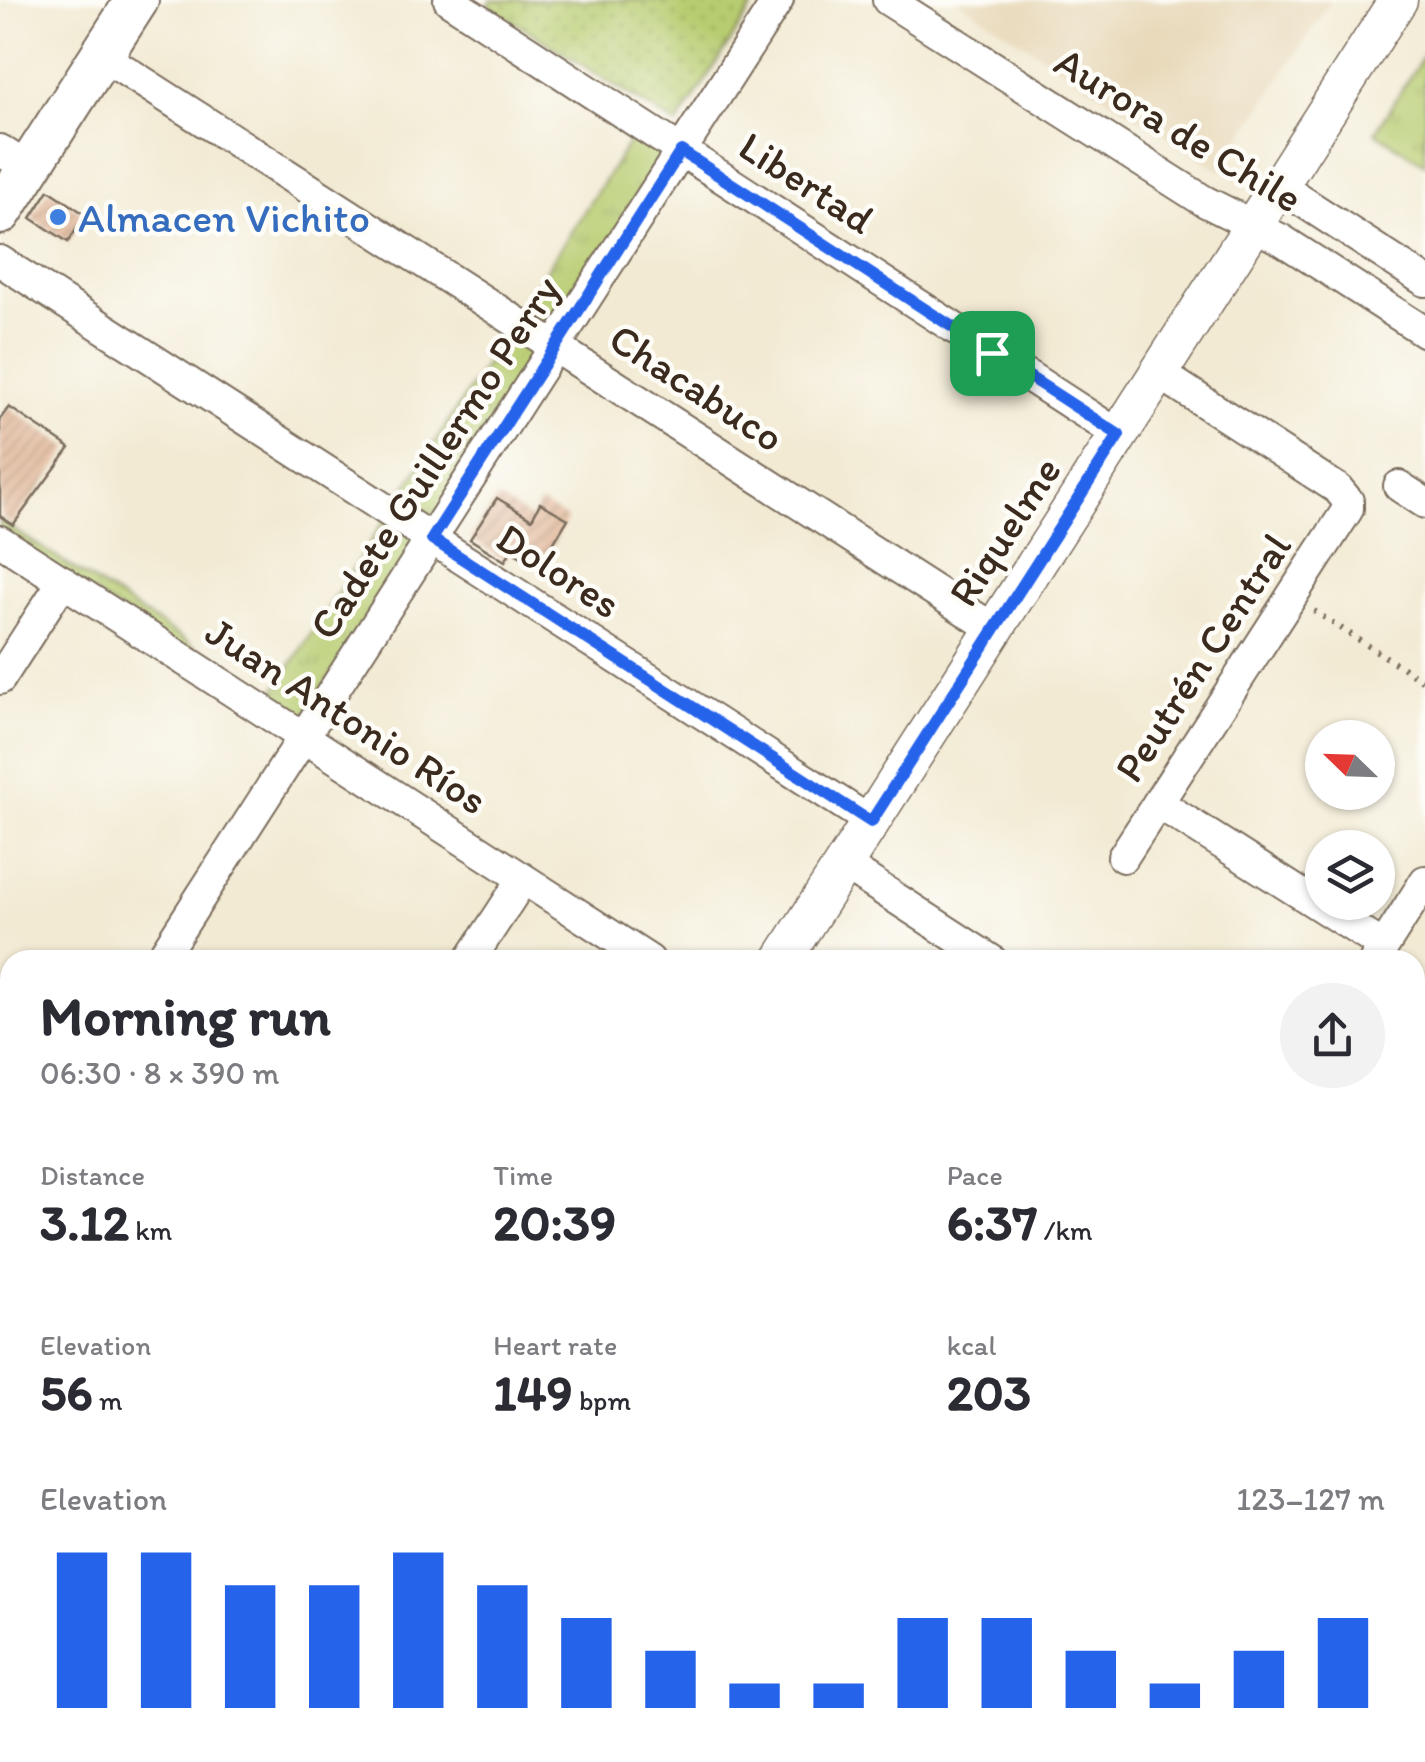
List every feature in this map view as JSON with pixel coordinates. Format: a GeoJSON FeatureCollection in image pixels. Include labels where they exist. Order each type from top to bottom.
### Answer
{"type":"FeatureCollection","features":[{"type":"Feature","properties":{"kind":"main road"},"geometry":{"type":"LineString","coordinates":[[0,213],[14,159],[101,54],[137,0]]}},
{"type":"Feature","properties":{"kind":"street","name":"Libertad"},"geometry":{"type":"LineString","coordinates":[[449,0],[1119,435]]}},
{"type":"Feature","properties":{"kind":"street","name":"Cadete Guillermo Perry"},"geometry":{"type":"LineString","coordinates":[[166,950],[778,0]]}},
{"type":"Feature","properties":{"kind":"street","name":"Aurora de Chile"},"geometry":{"type":"LineString","coordinates":[[888,0],[1204,202],[1282,240],[1425,332]]}},
{"type":"Feature","properties":{"kind":"street","name":"Riquelme"},"geometry":{"type":"LineString","coordinates":[[788,950],[1398,0]]}},
{"type":"Feature","properties":{"kind":"street","name":"Chacabuco"},"geometry":{"type":"LineString","coordinates":[[101,54],[994,629]]}},
{"type":"Feature","properties":{"kind":"street","name":"Aurora de Chile"},"geometry":{"type":"LineString","coordinates":[[1279,186],[1425,281]]}},
{"type":"Feature","properties":{"kind":"street","name":"Dolores"},"geometry":{"type":"LineString","coordinates":[[0,261],[871,822]]}},
{"type":"Feature","properties":{"kind":"street","name":"Peutrén Central"},"geometry":{"type":"LineString","coordinates":[[1123,857],[1348,509],[1348,501],[1338,489],[1159,373]]}},
{"type":"Feature","properties":{"kind":"street"},"geometry":{"type":"LineString","coordinates":[[1399,486],[1425,503]]}},
{"type":"Feature","properties":{"kind":"street","name":"Juan Antonio Ríos"},"geometry":{"type":"LineString","coordinates":[[0,541],[633,950]]}},
{"type":"Feature","properties":{"kind":"street"},"geometry":{"type":"LineString","coordinates":[[0,679],[63,582]]}},
{"type":"Feature","properties":{"kind":"street"},"geometry":{"type":"LineString","coordinates":[[1158,803],[1375,950]]}},
{"type":"Feature","properties":{"kind":"street"},"geometry":{"type":"LineString","coordinates":[[844,864],[977,950]]}},
{"type":"Feature","properties":{"kind":"street"},"geometry":{"type":"LineString","coordinates":[[477,950],[523,879]]}},
{"type":"Feature","properties":{"kind":"street"},"geometry":{"type":"LineString","coordinates":[[1381,950],[1421,896]]}},
{"type":"Feature","properties":{"kind":"path"},"geometry":{"type":"LineString","coordinates":[[1292,597],[1425,682]]}},
{"type":"Feature","properties":{"kind":"shaded area"},"geometry":{"type":"Polygon","coordinates":[[[957,0],[1331,0],[1220,171],[957,0]]]}},
{"type":"Feature","properties":{"kind":"green space"},"geometry":{"type":"Polygon","coordinates":[[[491,0],[757,0],[677,125],[488,5],[491,0]]]}},
{"type":"Feature","properties":{"kind":"green space"},"geometry":{"type":"Polygon","coordinates":[[[1425,53],[1425,164],[1375,132],[1425,53]]]}},
{"type":"Feature","properties":{"kind":"green space"},"geometry":{"type":"Polygon","coordinates":[[[633,136],[670,153],[298,726],[0,533],[0,521],[271,696],[633,136]]]}},
{"type":"Feature","properties":{"kind":"building","name":"Almacen Vichito"},"geometry":{"type":"Polygon","coordinates":[[[49,190],[86,215],[68,242],[31,218],[49,190]]]}},
{"type":"Feature","properties":{"kind":"building"},"geometry":{"type":"Polygon","coordinates":[[[9,407],[70,448],[13,525],[0,516],[0,419],[9,407]]]}},
{"type":"Feature","properties":{"kind":"building"},"geometry":{"type":"Polygon","coordinates":[[[497,498],[532,519],[540,503],[568,519],[539,567],[511,551],[505,561],[470,539],[497,498]]]}},
{"type":"Feature","properties":{"kind":"place","name":"Almacen Vichito"},"geometry":{"type":"Point","coordinates":[58,217]}},
{"type":"Feature","properties":{"kind":"route"},"geometry":{"type":"LineString","coordinates":[[681,151],[992,353],[1119,435],[871,822],[432,539],[681,151]]}}]}
